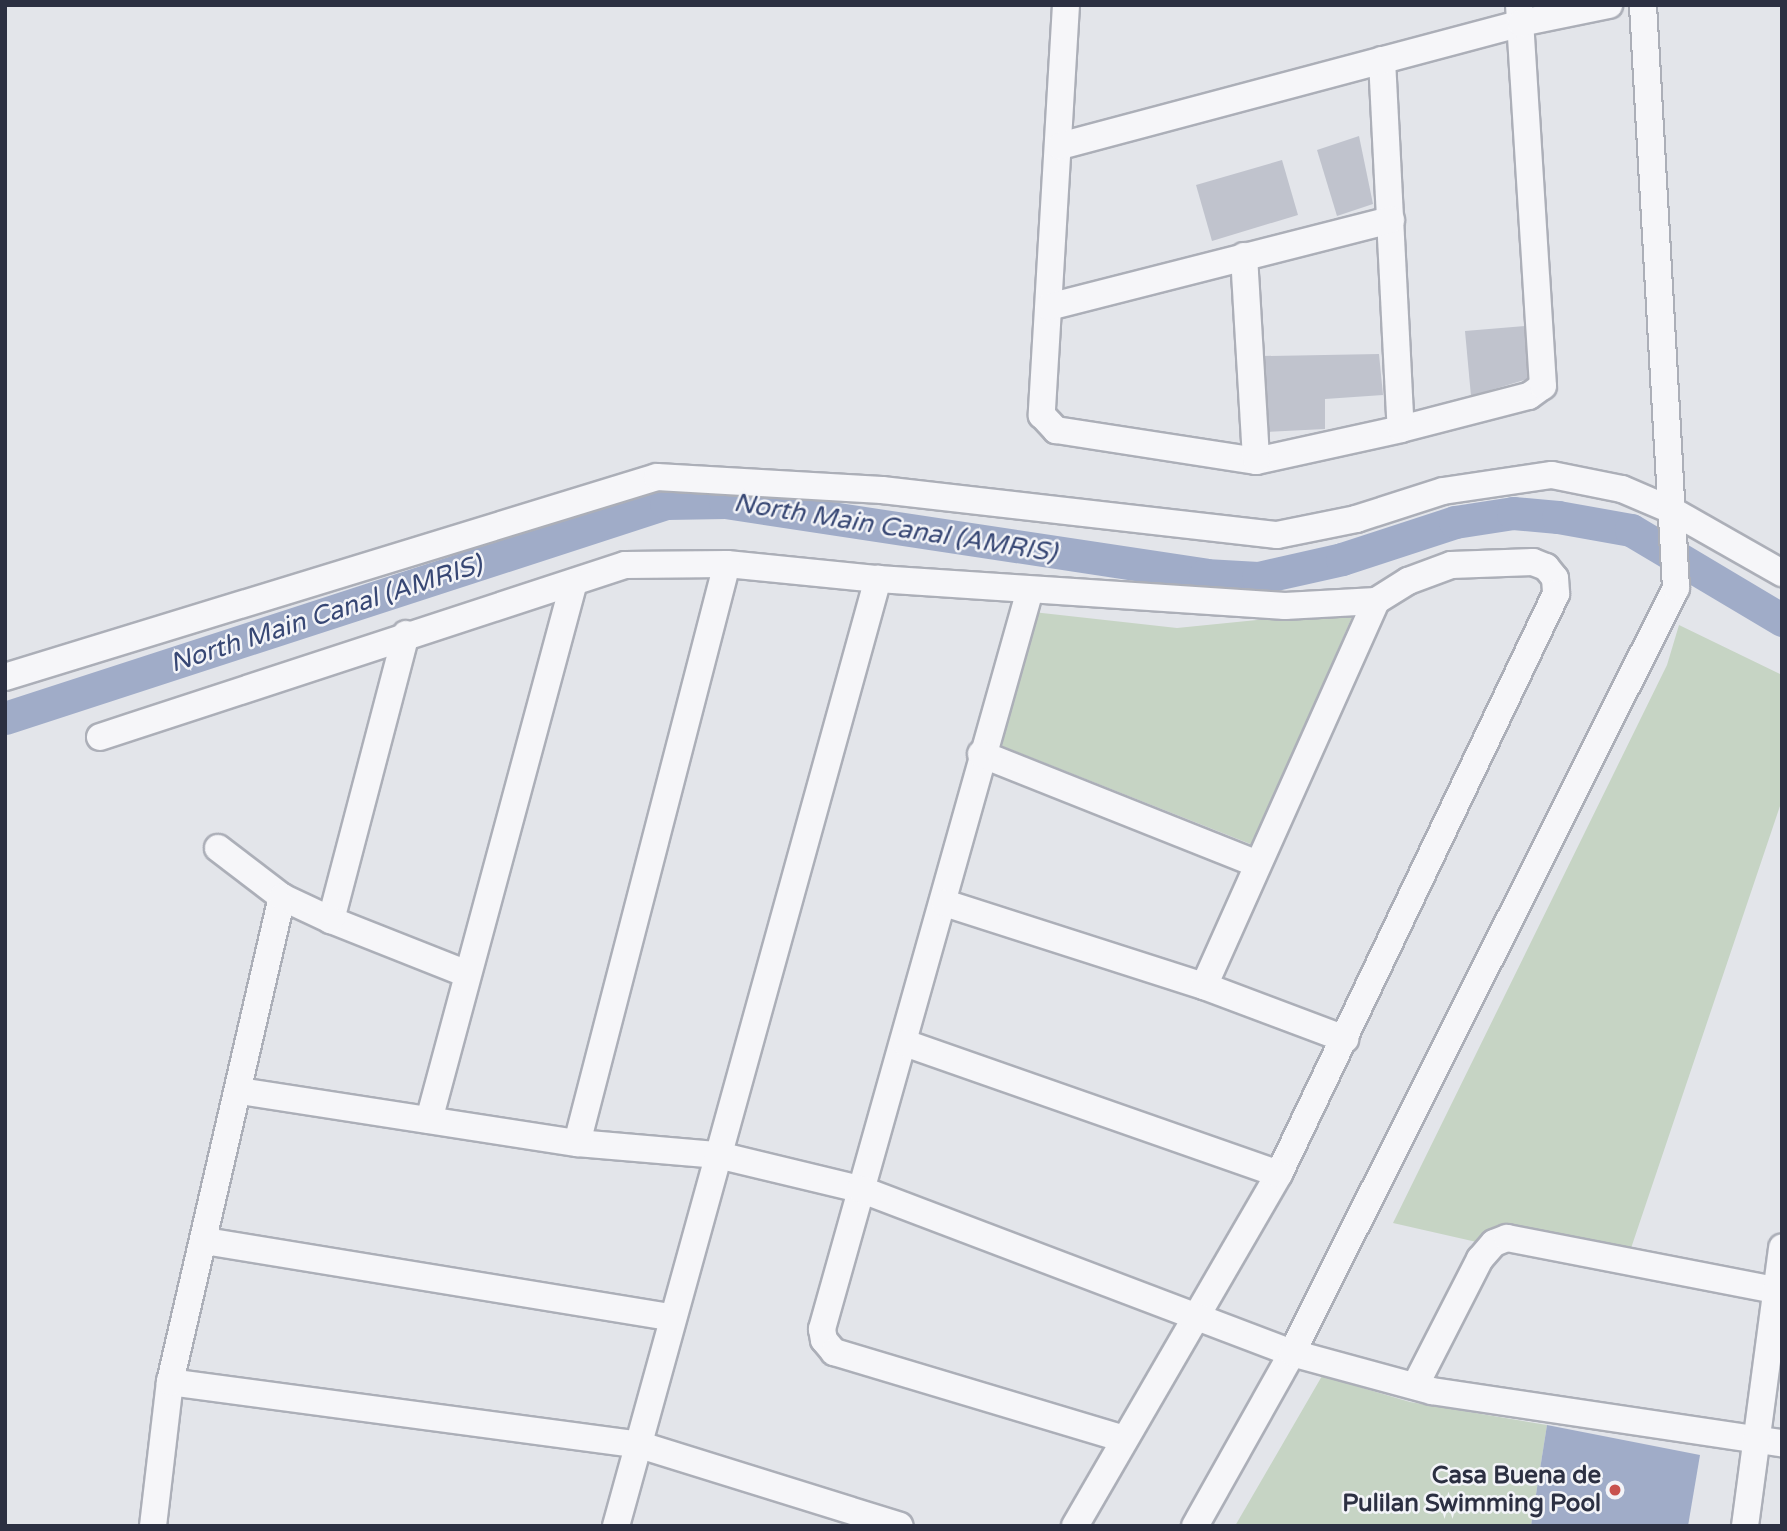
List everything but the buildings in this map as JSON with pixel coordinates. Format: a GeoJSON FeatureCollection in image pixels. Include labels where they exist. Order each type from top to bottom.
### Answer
{"type":"FeatureCollection","features":[{"type":"Feature","properties":{"kind":"street"},"geometry":{"type":"LineString","coordinates":[[1066,5],[1060,146],[1040,404],[1051,427],[1256,460],[1401,429],[1539,391],[1545,380],[1520,14]]}},
{"type":"Feature","properties":{"kind":"street"},"geometry":{"type":"LineString","coordinates":[[1060,146],[1382,60],[1520,14],[1609,5]]}},
{"type":"Feature","properties":{"kind":"street"},"geometry":{"type":"LineString","coordinates":[[1195,1526],[1292,1353],[1676,588],[1643,5]]}},
{"type":"Feature","properties":{"kind":"street"},"geometry":{"type":"LineString","coordinates":[[1382,60],[1401,429]]}},
{"type":"Feature","properties":{"kind":"street"},"geometry":{"type":"LineString","coordinates":[[1049,307],[1391,220]]}},
{"type":"Feature","properties":{"kind":"street"},"geometry":{"type":"LineString","coordinates":[[1244,256],[1256,460]]}},
{"type":"Feature","properties":{"kind":"street"},"geometry":{"type":"LineString","coordinates":[[5,677],[657,477],[882,490],[1277,535],[1356,519],[1443,491],[1552,475],[1622,489],[1672,518],[1782,573]]}},
{"type":"Feature","properties":{"kind":"street"},"geometry":{"type":"LineString","coordinates":[[100,737],[406,634],[625,565],[727,564],[878,579],[1285,606],[1376,601],[1408,581],[1451,565],[1533,562],[1555,578],[1556,594],[1279,1174],[1075,1526]]}},
{"type":"Feature","properties":{"kind":"street"},"geometry":{"type":"LineString","coordinates":[[577,1143],[727,564]]}},
{"type":"Feature","properties":{"kind":"street"},"geometry":{"type":"LineString","coordinates":[[616,1526],[671,1317],[878,579]]}},
{"type":"Feature","properties":{"kind":"street"},"geometry":{"type":"LineString","coordinates":[[429,1120],[465,972],[574,582]]}},
{"type":"Feature","properties":{"kind":"street"},"geometry":{"type":"LineString","coordinates":[[1030,590],[981,754],[945,903],[860,1189],[822,1329],[830,1349],[1124,1439]]}},
{"type":"Feature","properties":{"kind":"street"},"geometry":{"type":"LineString","coordinates":[[1204,986],[1255,863],[1376,601]]}},
{"type":"Feature","properties":{"kind":"street"},"geometry":{"type":"LineString","coordinates":[[331,920],[406,634]]}},
{"type":"Feature","properties":{"kind":"street"},"geometry":{"type":"LineString","coordinates":[[981,754],[1255,863]]}},
{"type":"Feature","properties":{"kind":"street"},"geometry":{"type":"LineString","coordinates":[[218,848],[282,897],[331,920],[465,972]]}},
{"type":"Feature","properties":{"kind":"street"},"geometry":{"type":"LineString","coordinates":[[153,1526],[170,1382],[240,1091],[282,897]]}},
{"type":"Feature","properties":{"kind":"street"},"geometry":{"type":"LineString","coordinates":[[945,903],[1204,986],[1345,1039]]}},
{"type":"Feature","properties":{"kind":"street"},"geometry":{"type":"LineString","coordinates":[[905,1044],[1279,1174]]}},
{"type":"Feature","properties":{"kind":"street"},"geometry":{"type":"LineString","coordinates":[[240,1091],[577,1143],[718,1156],[860,1189],[1197,1313],[1292,1353],[1415,1386],[1769,1441]]}},
{"type":"Feature","properties":{"kind":"street"},"geometry":{"type":"LineString","coordinates":[[1415,1386],[1480,1259],[1494,1243],[1507,1238],[1775,1290]]}},
{"type":"Feature","properties":{"kind":"street"},"geometry":{"type":"LineString","coordinates":[[205,1241],[671,1317]]}},
{"type":"Feature","properties":{"kind":"street"},"geometry":{"type":"LineString","coordinates":[[1745,1526],[1769,1441],[1775,1290],[1782,1247]]}},
{"type":"Feature","properties":{"kind":"street"},"geometry":{"type":"LineString","coordinates":[[170,1382],[637,1444],[900,1526]]}},
{"type":"Feature","properties":{"kind":"green space"},"geometry":{"type":"Polygon","coordinates":[[[1355,610],[1253,845],[1002,746],[1033,612],[1177,628],[1355,610]]]}},
{"type":"Feature","properties":{"kind":"green space"},"geometry":{"type":"Polygon","coordinates":[[[1679,625],[1782,675],[1782,800],[1622,1275],[1393,1223],[1667,665],[1679,625]]]}},
{"type":"Feature","properties":{"kind":"green space"},"geometry":{"type":"Polygon","coordinates":[[[1322,1376],[1410,1402],[1547,1425],[1531,1526],[1235,1526],[1322,1376]]]}},
{"type":"Feature","properties":{"kind":"water","name":"Casa Buena de Pulilan Swimming Pool"},"geometry":{"type":"Polygon","coordinates":[[[1547,1425],[1700,1455],[1688,1526],[1531,1526],[1547,1425]]]}},
{"type":"Feature","properties":{"kind":"waterway","name":"North Main Canal (AMRIS)"},"geometry":{"type":"LineString","coordinates":[[5,718],[666,503],[725,502],[1205,575],[1258,578],[1342,559],[1455,522],[1513,513],[1558,517],[1631,530],[1782,620]]}},
{"type":"Feature","properties":{"kind":"place","name":"Casa Buena de Pulilan Swimming Pool"},"geometry":{"type":"Point","coordinates":[1615,1490]}}]}
